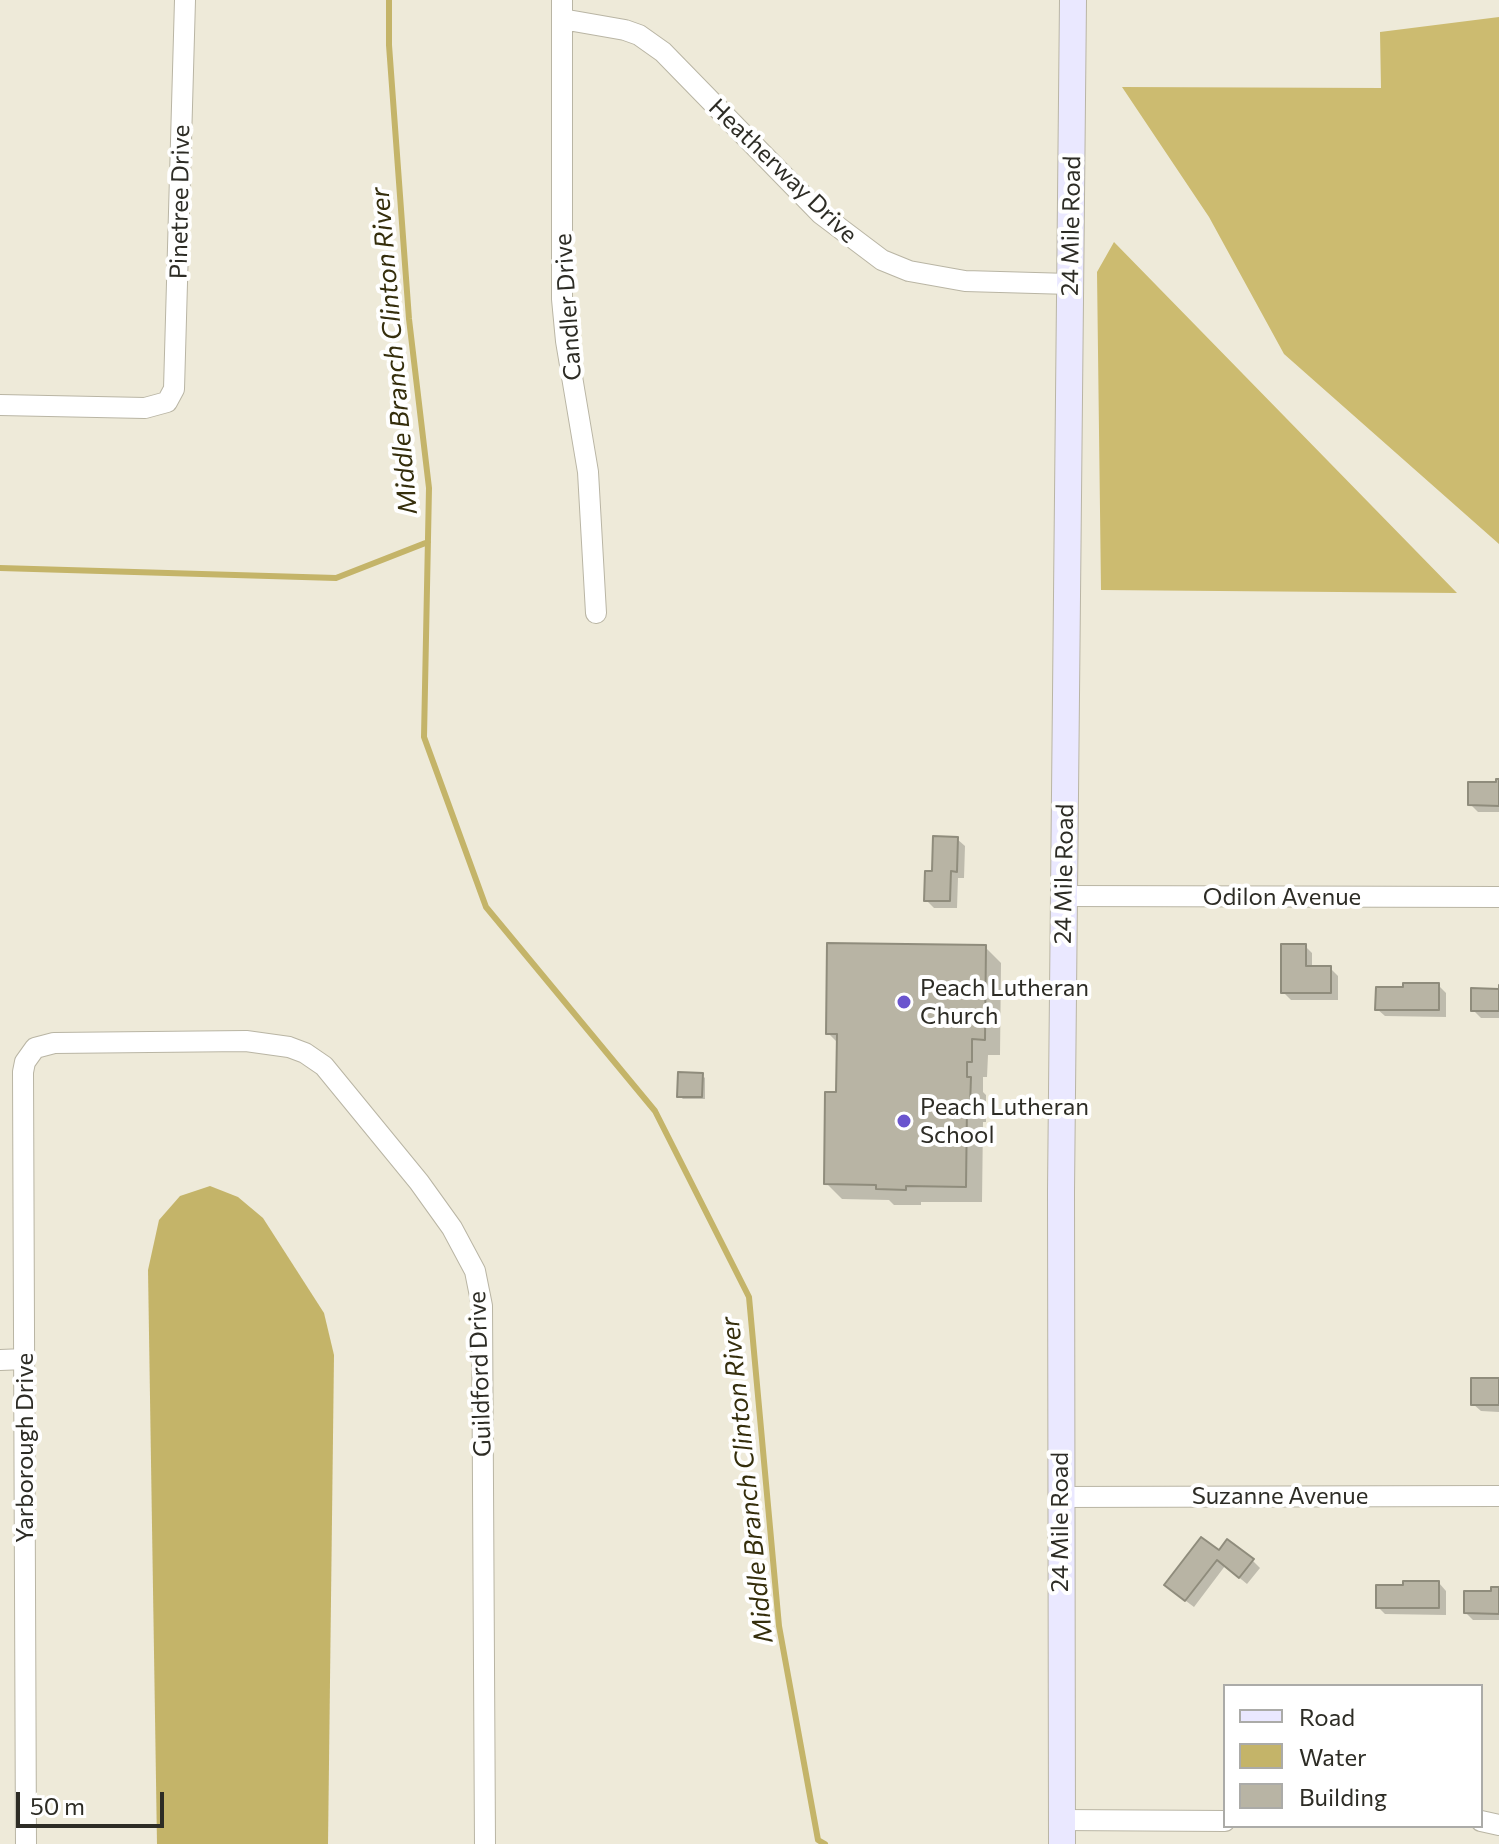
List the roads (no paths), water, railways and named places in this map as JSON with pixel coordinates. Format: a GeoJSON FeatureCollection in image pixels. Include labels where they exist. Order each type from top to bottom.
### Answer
{"type":"FeatureCollection","features":[{"type":"Feature","properties":{"kind":"street","name":"Pinetree Drive"},"geometry":{"type":"LineString","coordinates":[[0,405],[145,408],[167,402],[176,381],[185,0]]}},
{"type":"Feature","properties":{"kind":"street","name":"24 Mile Road"},"geometry":{"type":"LineString","coordinates":[[1061,1832],[1060,1497],[1073,0]]}},
{"type":"Feature","properties":{"kind":"street","name":"Heatherway Drive"},"geometry":{"type":"LineString","coordinates":[[562,10],[639,35],[663,52],[821,214],[882,260],[909,271],[965,281],[1070,284]]}},
{"type":"Feature","properties":{"kind":"street","name":"Candler Drive"},"geometry":{"type":"LineString","coordinates":[[562,10],[562,299],[570,369],[588,472],[596,613]]}},
{"type":"Feature","properties":{"kind":"street","name":"Odilon Avenue"},"geometry":{"type":"LineString","coordinates":[[1064,896],[1499,897]]}},
{"type":"Feature","properties":{"kind":"street","name":"Guildford Drive"},"geometry":{"type":"LineString","coordinates":[[30,1053],[54,1043],[246,1041],[268,1043],[305,1053],[338,1080],[419,1182],[469,1257],[480,1287],[482,1306],[485,1844]]}},
{"type":"Feature","properties":{"kind":"street","name":"Yarborough Drive"},"geometry":{"type":"LineString","coordinates":[[26,1844],[23,1072],[30,1053]]}},
{"type":"Feature","properties":{"kind":"street"},"geometry":{"type":"LineString","coordinates":[[0,1360],[25,1359]]}},
{"type":"Feature","properties":{"kind":"street","name":"Suzanne Avenue"},"geometry":{"type":"LineString","coordinates":[[1060,1497],[1499,1496]]}},
{"type":"Feature","properties":{"kind":"street"},"geometry":{"type":"LineString","coordinates":[[1061,1832],[1223,1821]]}},
{"type":"Feature","properties":{"kind":"water"},"geometry":{"type":"Polygon","coordinates":[[[210,1186],[238,1197],[263,1218],[324,1313],[334,1355],[328,1844],[157,1844],[148,1270],[159,1220],[180,1196],[210,1186]]]}},
{"type":"Feature","properties":{"kind":"waterway","name":"Middle Branch Clinton River"},"geometry":{"type":"LineString","coordinates":[[389,0],[389,45],[409,319],[429,488],[424,737],[486,907],[655,1111],[749,1297],[779,1626],[818,1840],[825,1844]]}},
{"type":"Feature","properties":{"kind":"waterway"},"geometry":{"type":"LineString","coordinates":[[0,568],[336,578],[428,542]]}},
{"type":"Feature","properties":{"kind":"place","name":"Peach Lutheran Church"},"geometry":{"type":"Point","coordinates":[904,1002]}},
{"type":"Feature","properties":{"kind":"place","name":"Peach Lutheran School"},"geometry":{"type":"Point","coordinates":[904,1121]}}]}
